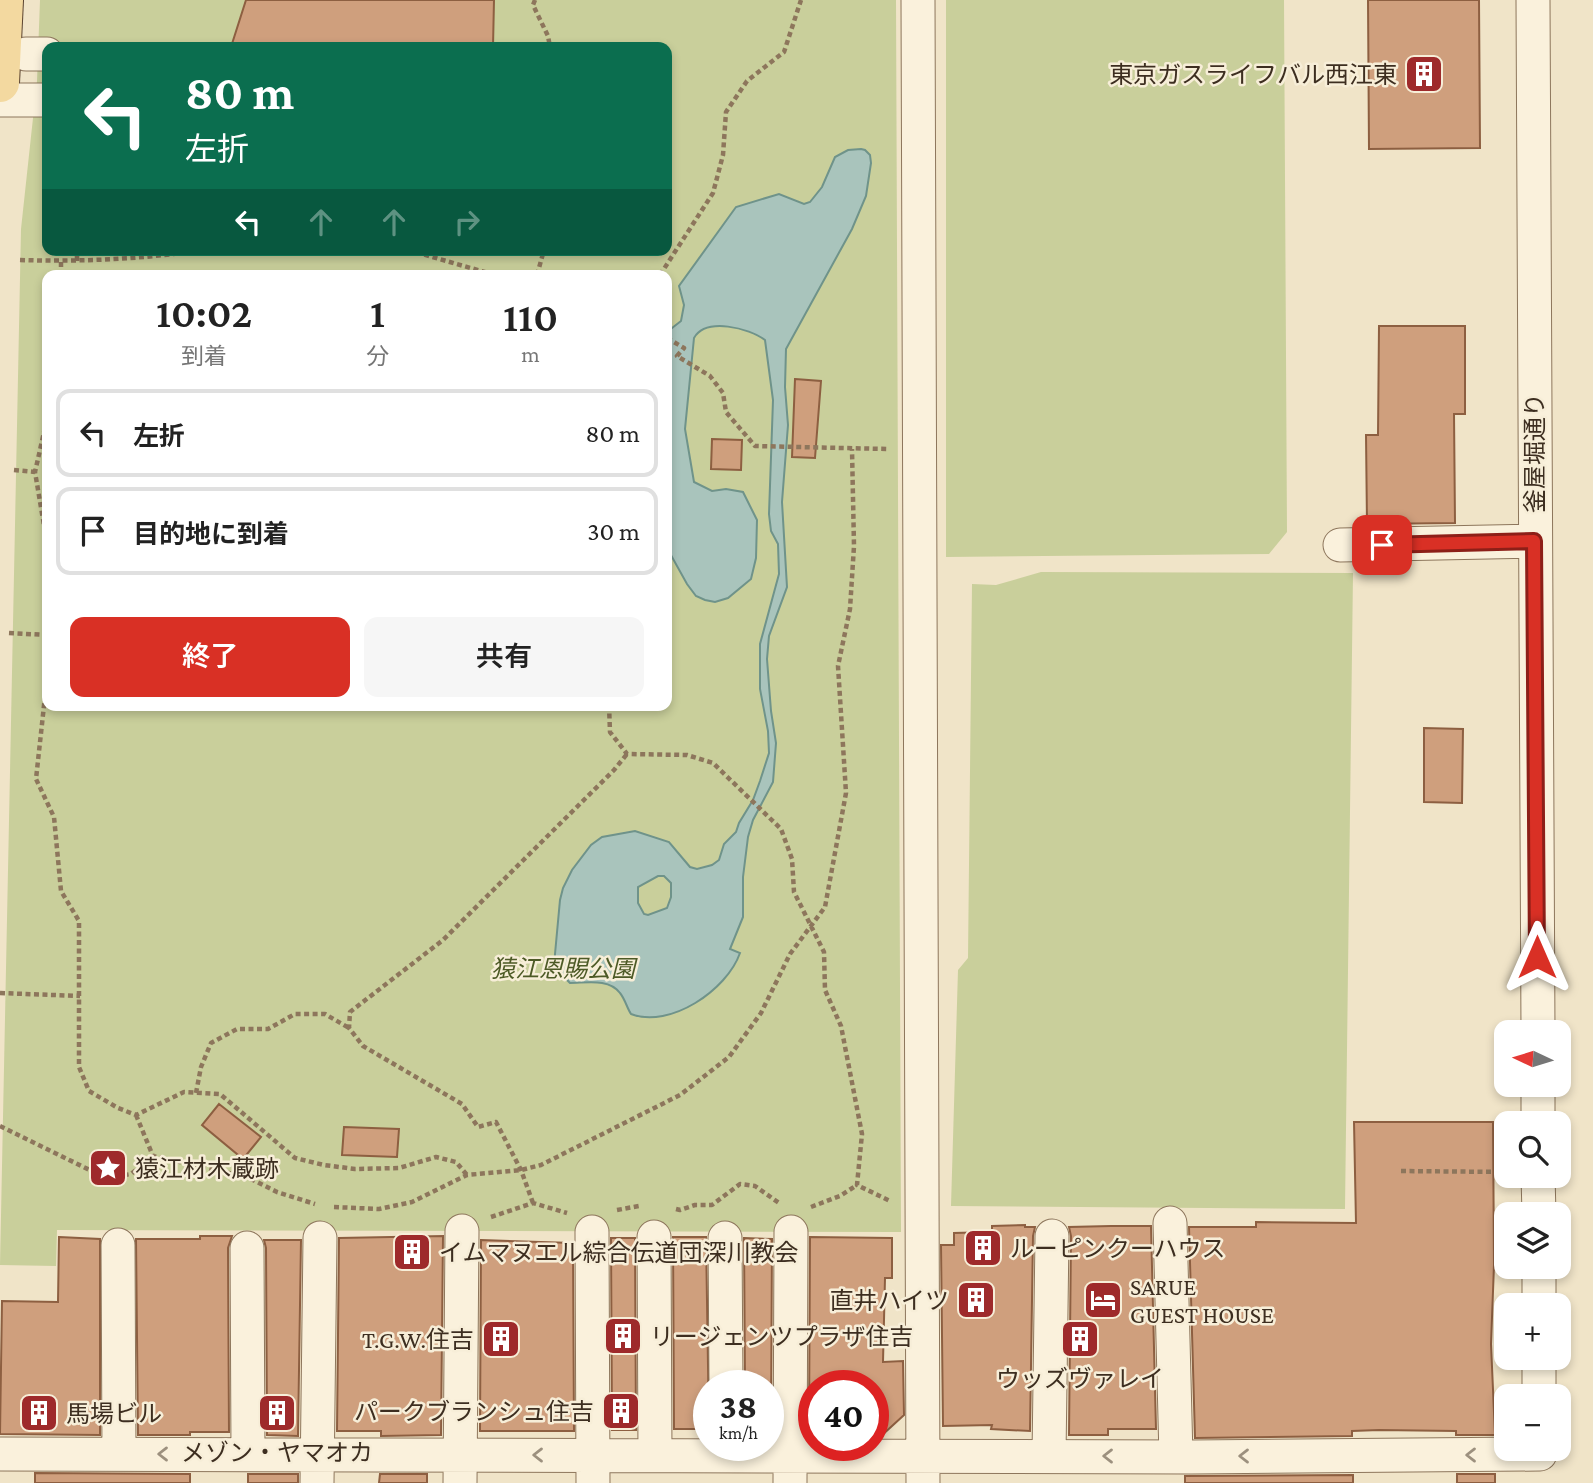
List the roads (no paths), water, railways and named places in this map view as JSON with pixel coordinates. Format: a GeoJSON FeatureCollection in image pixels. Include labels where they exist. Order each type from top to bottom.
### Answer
{"type":"FeatureCollection","features":[{"type":"Feature","properties":{"kind":"main road"},"geometry":{"type":"LineString","coordinates":[[0,83],[4,0]]}},
{"type":"Feature","properties":{"kind":"street"},"geometry":{"type":"LineString","coordinates":[[918,0],[923,1469]]}},
{"type":"Feature","properties":{"kind":"street","name":"釜屋堀通り"},"geometry":{"type":"LineString","coordinates":[[1533,0],[1538,1020]]}},
{"type":"Feature","properties":{"kind":"street"},"geometry":{"type":"LineString","coordinates":[[0,100],[42,100]]}},
{"type":"Feature","properties":{"kind":"street"},"geometry":{"type":"LineString","coordinates":[[1340,545],[1534,541]]}},
{"type":"Feature","properties":{"kind":"street"},"geometry":{"type":"LineString","coordinates":[[317,1469],[320,1222]]}},
{"type":"Feature","properties":{"kind":"street"},"geometry":{"type":"LineString","coordinates":[[1170,1223],[1186,1465]]}},
{"type":"Feature","properties":{"kind":"street"},"geometry":{"type":"LineString","coordinates":[[460,1469],[462,1231]]}},
{"type":"Feature","properties":{"kind":"street"},"geometry":{"type":"LineString","coordinates":[[592,1232],[593,1469]]}},
{"type":"Feature","properties":{"kind":"street"},"geometry":{"type":"LineString","coordinates":[[790,1469],[791,1232]]}},
{"type":"Feature","properties":{"kind":"street"},"geometry":{"type":"LineString","coordinates":[[1049,1456],[1052,1236]]}},
{"type":"Feature","properties":{"kind":"street"},"geometry":{"type":"LineString","coordinates":[[654,1237],[655,1455]]}},
{"type":"Feature","properties":{"kind":"street"},"geometry":{"type":"LineString","coordinates":[[725,1238],[726,1370]]}},
{"type":"Feature","properties":{"kind":"street"},"geometry":{"type":"LineString","coordinates":[[116,1464],[118,1245]]}},
{"type":"Feature","properties":{"kind":"street"},"geometry":{"type":"LineString","coordinates":[[247,1248],[248,1454]]}},
{"type":"Feature","properties":{"kind":"street"},"geometry":{"type":"LineString","coordinates":[[0,1454],[116,1464],[248,1454],[317,1469],[593,1469],[655,1455],[693,1452]]}},
{"type":"Feature","properties":{"kind":"street"},"geometry":{"type":"LineString","coordinates":[[763,1461],[790,1469],[923,1469],[1049,1456],[1186,1465],[1540,1462]]}},
{"type":"Feature","properties":{"kind":"water"},"geometry":{"type":"Polygon","coordinates":[[[861,149],[870,155],[871,163],[866,196],[852,229],[786,349],[788,425],[782,502],[787,587],[769,636],[767,659],[776,743],[773,782],[753,820],[748,837],[743,877],[743,917],[730,949],[740,953],[723,980],[695,1003],[663,1016],[631,1014],[622,995],[615,988],[597,982],[570,983],[559,970],[555,954],[560,900],[572,870],[591,845],[602,837],[635,831],[669,842],[690,867],[697,869],[712,865],[719,860],[724,844],[736,832],[753,800],[769,753],[760,689],[760,644],[779,574],[778,544],[771,531],[769,514],[773,400],[765,340],[739,329],[718,326],[700,332],[694,338],[685,429],[694,482],[712,491],[726,489],[743,492],[757,520],[756,558],[751,579],[728,598],[715,602],[705,600],[696,596],[672,557],[672,328],[681,321],[684,305],[679,286],[736,207],[779,194],[804,204],[810,202],[822,187],[835,157],[848,150],[861,149]],[[658,876],[638,887],[638,903],[644,914],[667,908],[671,897],[671,883],[664,876],[658,876]]]}},
{"type":"Feature","properties":{"kind":"place","name":"東京ガスライフバル西江東"},"geometry":{"type":"Point","coordinates":[1424,74]}},
{"type":"Feature","properties":{"kind":"place","name":"猿江材木蔵跡"},"geometry":{"type":"Point","coordinates":[108,1168]}},
{"type":"Feature","properties":{"kind":"place","name":"ルーピンクーハウス"},"geometry":{"type":"Point","coordinates":[983,1248]}},
{"type":"Feature","properties":{"kind":"place","name":"イムマヌエル綜合伝道団深川教会"},"geometry":{"type":"Point","coordinates":[412,1252]}},
{"type":"Feature","properties":{"kind":"place","name":"直井ハイツ"},"geometry":{"type":"Point","coordinates":[976,1300]}},
{"type":"Feature","properties":{"kind":"place","name":"SARUE GUEST HOUSE"},"geometry":{"type":"Point","coordinates":[1103,1300]}},
{"type":"Feature","properties":{"kind":"place","name":"リージェンツプラザ住吉"},"geometry":{"type":"Point","coordinates":[623,1336]}},
{"type":"Feature","properties":{"kind":"place","name":"T.G.W.住吉"},"geometry":{"type":"Point","coordinates":[501,1339]}},
{"type":"Feature","properties":{"kind":"place","name":"ウッズヴァレイ"},"geometry":{"type":"Point","coordinates":[1080,1339]}},
{"type":"Feature","properties":{"kind":"place","name":"パークブランシュ住吉"},"geometry":{"type":"Point","coordinates":[621,1411]}},
{"type":"Feature","properties":{"kind":"place","name":"馬場ビル"},"geometry":{"type":"Point","coordinates":[39,1413]}},
{"type":"Feature","properties":{"kind":"place","name":"メゾン・ヤマオカ"},"geometry":{"type":"Point","coordinates":[277,1413]}},
{"type":"Feature","properties":{"kind":"park label","name":"猿江恩賜公園"},"geometry":{"type":"Point","coordinates":[563,968]}}]}
